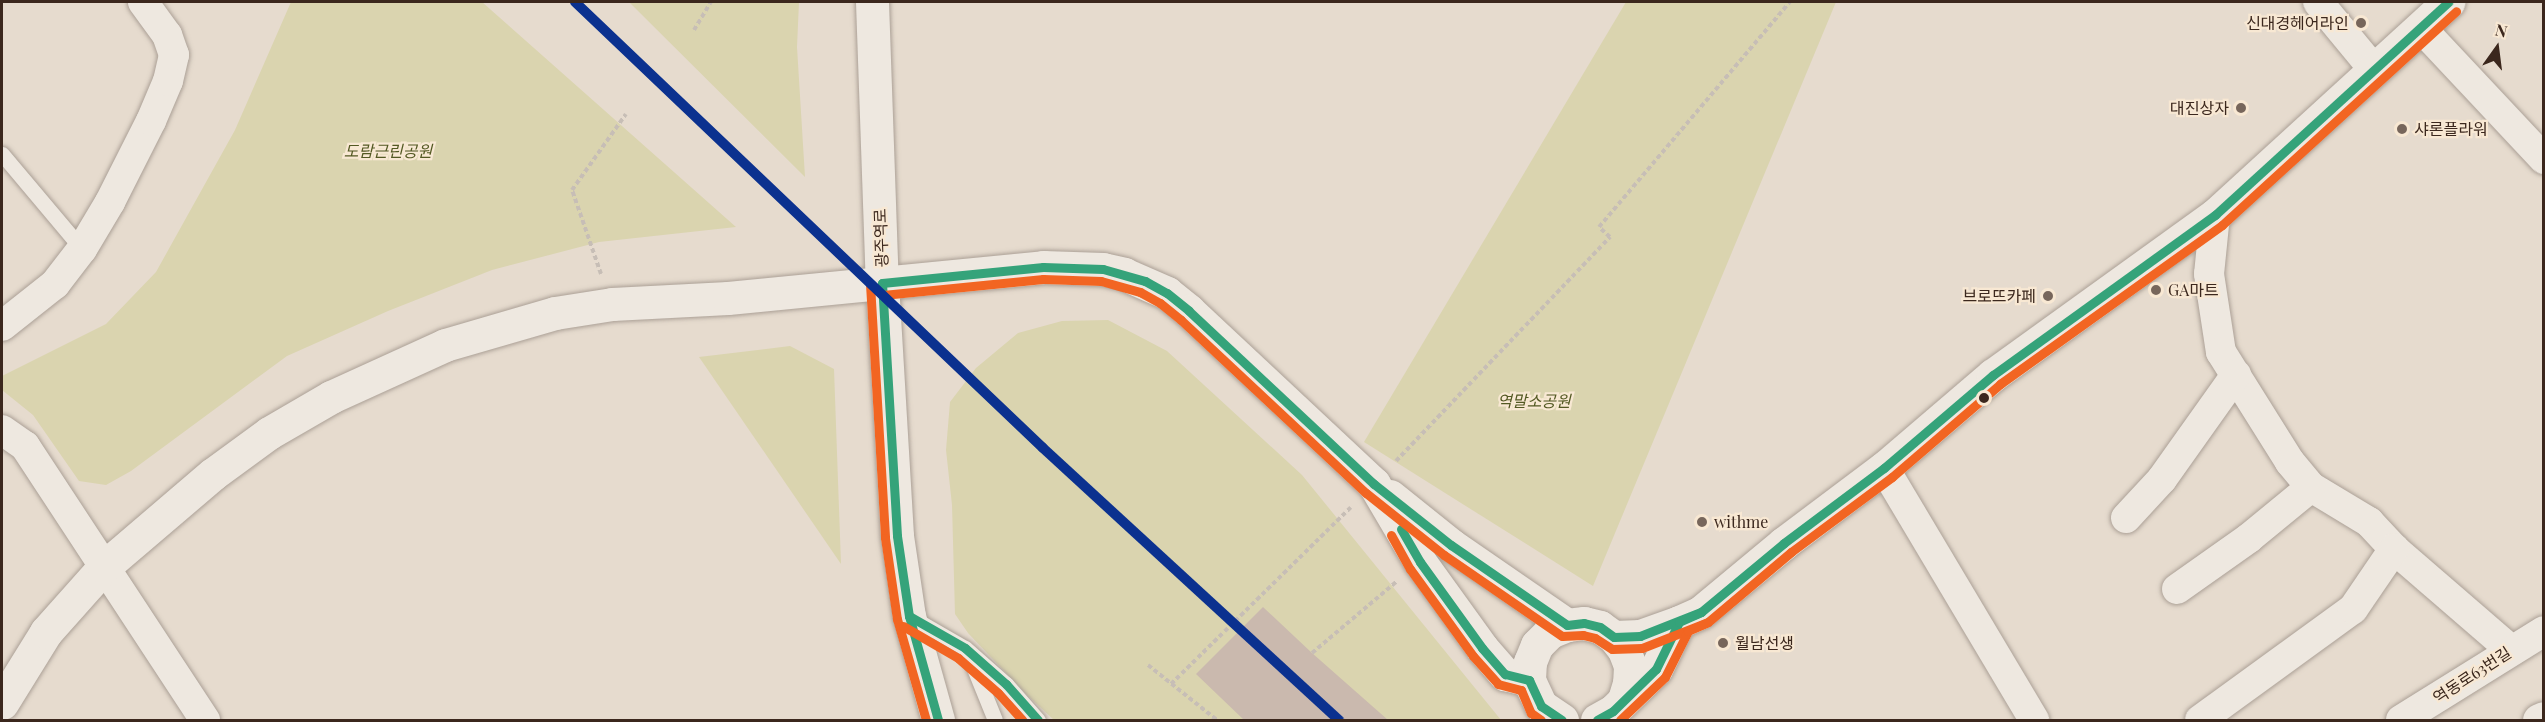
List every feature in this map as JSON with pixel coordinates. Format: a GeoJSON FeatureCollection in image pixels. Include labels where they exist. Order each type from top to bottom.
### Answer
{"type":"FeatureCollection","features":[{"type":"Feature","properties":{"kind":"street"},"geometry":{"type":"LineString","coordinates":[[2,326],[55,284],[82,249],[110,202],[168,81],[174,55],[167,35],[143,2]]}},
{"type":"Feature","properties":{"kind":"street"},"geometry":{"type":"LineString","coordinates":[[2318,2],[2375,71]]}},
{"type":"Feature","properties":{"kind":"street"},"geometry":{"type":"LineString","coordinates":[[1614,637],[1640,636],[1701,612],[1784,543],[1884,468],[1993,375],[2215,214],[2375,71],[2448,2]]}},
{"type":"Feature","properties":{"kind":"street","name":"광주역로"},"geometry":{"type":"LineString","coordinates":[[873,4],[882,283],[894,508],[909,616],[938,720]]}},
{"type":"Feature","properties":{"kind":"street"},"geometry":{"type":"LineString","coordinates":[[2421,28],[2544,159]]}},
{"type":"Feature","properties":{"kind":"street"},"geometry":{"type":"LineString","coordinates":[[2215,214],[2209,274],[2221,352],[2290,462],[2311,487],[2369,522],[2394,549],[2511,650]]}},
{"type":"Feature","properties":{"kind":"street"},"geometry":{"type":"LineString","coordinates":[[2,703],[46,632],[104,567],[213,474],[269,433],[331,397],[445,345],[555,313],[612,304],[728,298],[1043,267],[1103,269],[1145,281],[1167,294],[1189,311],[1374,484],[1451,545],[1567,625]]}},
{"type":"Feature","properties":{"kind":"street"},"geometry":{"type":"LineString","coordinates":[[2127,518],[2162,479],[2236,375]]}},
{"type":"Feature","properties":{"kind":"street"},"geometry":{"type":"LineString","coordinates":[[2,430],[25,446],[205,720]]}},
{"type":"Feature","properties":{"kind":"street"},"geometry":{"type":"LineString","coordinates":[[1884,468],[2034,720]]}},
{"type":"Feature","properties":{"kind":"street"},"geometry":{"type":"LineString","coordinates":[[1374,484],[1420,562],[1482,648],[1505,674],[1544,707]]}},
{"type":"Feature","properties":{"kind":"street"},"geometry":{"type":"LineString","coordinates":[[2177,589],[2249,538],[2311,487]]}},
{"type":"Feature","properties":{"kind":"street"},"geometry":{"type":"LineString","coordinates":[[2200,720],[2353,609],[2394,549]]}},
{"type":"Feature","properties":{"kind":"street"},"geometry":{"type":"LineString","coordinates":[[1599,720],[1613,711],[1656,669],[1679,622]]}},
{"type":"Feature","properties":{"kind":"street"},"geometry":{"type":"LineString","coordinates":[[1544,707],[1530,662],[1537,645],[1550,632],[1567,625],[1584,623],[1600,627],[1614,637],[1624,650],[1630,666],[1629,683],[1624,699]]}},
{"type":"Feature","properties":{"kind":"street","name":"역동로63번길"},"geometry":{"type":"LineString","coordinates":[[2401,720],[2511,650],[2544,632]]}},
{"type":"Feature","properties":{"kind":"street"},"geometry":{"type":"LineString","coordinates":[[2539,720],[2544,718]]}},
{"type":"Feature","properties":{"kind":"lane"},"geometry":{"type":"LineString","coordinates":[[2,154],[82,249]]}},
{"type":"Feature","properties":{"kind":"lane"},"geometry":{"type":"LineString","coordinates":[[909,616],[965,648],[1006,684],[1038,720]]}},
{"type":"Feature","properties":{"kind":"lane"},"geometry":{"type":"LineString","coordinates":[[965,648],[995,720]]}},
{"type":"Feature","properties":{"kind":"path"},"geometry":{"type":"LineString","coordinates":[[694,30],[711,2]]}},
{"type":"Feature","properties":{"kind":"path"},"geometry":{"type":"LineString","coordinates":[[1171,684],[1374,484],[1610,237],[1599,227],[1790,2]]}},
{"type":"Feature","properties":{"kind":"path"},"geometry":{"type":"LineString","coordinates":[[612,304],[572,190],[626,114]]}},
{"type":"Feature","properties":{"kind":"path"},"geometry":{"type":"LineString","coordinates":[[1312,653],[1420,562]]}},
{"type":"Feature","properties":{"kind":"path"},"geometry":{"type":"LineString","coordinates":[[1148,665],[1217,720]]}},
{"type":"Feature","properties":{"kind":"green space","name":"도람근린공원"},"geometry":{"type":"Polygon","coordinates":[[[291,2],[482,2],[736,227],[599,242],[492,270],[388,311],[287,356],[131,471],[106,485],[79,481],[33,415],[2,390],[2,376],[106,324],[156,272],[235,130],[291,2]]]}},
{"type":"Feature","properties":{"kind":"green space"},"geometry":{"type":"Polygon","coordinates":[[[629,2],[799,2],[797,47],[805,177],[629,2]]]}},
{"type":"Feature","properties":{"kind":"green space","name":"역말소공원"},"geometry":{"type":"Polygon","coordinates":[[[1626,2],[1836,2],[1593,586],[1364,442],[1626,2]]]}},
{"type":"Feature","properties":{"kind":"green space"},"geometry":{"type":"Polygon","coordinates":[[[1108,320],[1167,351],[1302,475],[1501,720],[1054,720],[1026,694],[968,633],[955,614],[952,505],[946,450],[950,402],[976,368],[1018,333],[1062,321],[1108,320]]]}},
{"type":"Feature","properties":{"kind":"green space"},"geometry":{"type":"Polygon","coordinates":[[[790,346],[834,369],[841,564],[699,357],[790,346]]]}},
{"type":"Feature","properties":{"kind":"building"},"geometry":{"type":"Polygon","coordinates":[[[1263,607],[1388,720],[1244,720],[1196,674],[1263,607]]]}},
{"type":"Feature","properties":{"kind":"transit line"},"geometry":{"type":"LineString","coordinates":[[575,2],[1043,448],[1339,720]]}},
{"type":"Feature","properties":{"kind":"transit line"},"geometry":{"type":"LineString","coordinates":[[882,283],[1043,267],[1103,269],[1145,281],[1167,293],[1189,311],[1374,484],[1451,545],[1567,625],[1584,623],[1600,627],[1614,637],[1640,636],[1701,612],[1784,543],[1884,468],[1993,375],[2215,215],[2448,2]]}},
{"type":"Feature","properties":{"kind":"transit line"},"geometry":{"type":"LineString","coordinates":[[883,295],[1043,279],[1101,281],[1140,292],[1160,303],[1181,320],[1366,493],[1444,555],[1562,636],[1583,635],[1595,638],[1612,649],[1642,648],[1708,622],[1791,552],[1892,477],[2000,384],[2222,225],[2456,11]]}},
{"type":"Feature","properties":{"kind":"transit line"},"geometry":{"type":"LineString","coordinates":[[882,283],[897,536],[909,616],[938,720]]}},
{"type":"Feature","properties":{"kind":"transit line"},"geometry":{"type":"LineString","coordinates":[[870,284],[885,538],[897,619],[926,720]]}},
{"type":"Feature","properties":{"kind":"transit line"},"geometry":{"type":"LineString","coordinates":[[1401,529],[1420,562],[1482,648],[1505,674],[1529,680],[1541,706],[1562,720]]}},
{"type":"Feature","properties":{"kind":"transit line"},"geometry":{"type":"LineString","coordinates":[[1391,535],[1410,569],[1473,656],[1498,684],[1521,690],[1531,713],[1541,720]]}},
{"type":"Feature","properties":{"kind":"transit line"},"geometry":{"type":"LineString","coordinates":[[1597,720],[1613,711],[1656,669],[1679,622],[1701,612]]}},
{"type":"Feature","properties":{"kind":"transit line"},"geometry":{"type":"LineString","coordinates":[[909,616],[965,648],[1006,684],[1038,720]]}},
{"type":"Feature","properties":{"kind":"transit line"},"geometry":{"type":"LineString","coordinates":[[1620,720],[1665,677],[1688,631],[1706,623]]}},
{"type":"Feature","properties":{"kind":"transit line"},"geometry":{"type":"LineString","coordinates":[[903,626],[958,658],[998,693],[1022,720]]}},
{"type":"Feature","properties":{"kind":"place","name":"신대경헤어라인"},"geometry":{"type":"Point","coordinates":[2361,23]}},
{"type":"Feature","properties":{"kind":"place","name":"대진상자"},"geometry":{"type":"Point","coordinates":[2241,108]}},
{"type":"Feature","properties":{"kind":"place","name":"샤론플라워"},"geometry":{"type":"Point","coordinates":[2402,129]}},
{"type":"Feature","properties":{"kind":"place","name":"GA마트"},"geometry":{"type":"Point","coordinates":[2156,290]}},
{"type":"Feature","properties":{"kind":"place","name":"브로뜨카페"},"geometry":{"type":"Point","coordinates":[2048,296]}},
{"type":"Feature","properties":{"kind":"place","name":"withme"},"geometry":{"type":"Point","coordinates":[1702,522]}},
{"type":"Feature","properties":{"kind":"place","name":"월남선생"},"geometry":{"type":"Point","coordinates":[1723,643]}}]}
